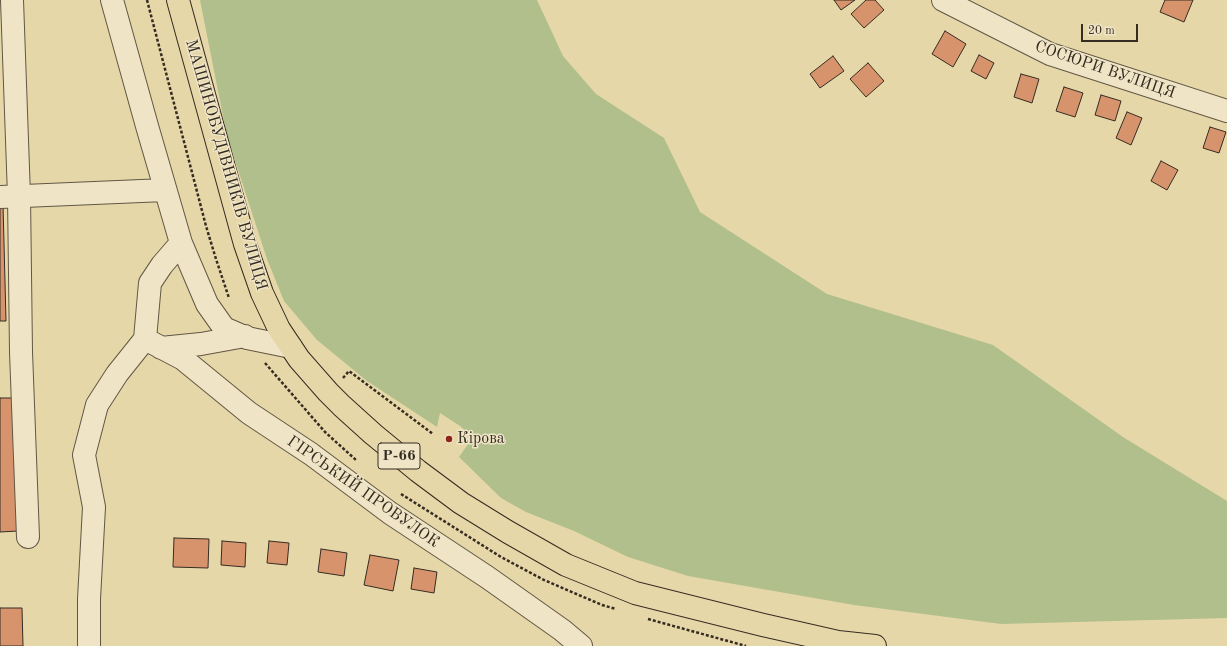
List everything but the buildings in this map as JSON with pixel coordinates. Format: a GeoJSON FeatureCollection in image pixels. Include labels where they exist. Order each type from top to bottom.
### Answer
{"type":"FeatureCollection","features":[{"type":"Feature","properties":{"kind":"main road","name":"МАШИНОБУДІВНИКІВ ВУЛИЦЯ"},"geometry":{"type":"LineString","coordinates":[[178,0],[246,244],[262,293],[279,329],[299,359],[328,392],[373,434],[418,471],[462,503],[508,532],[566,564],[635,593],[756,624],[838,642],[875,646]]}},
{"type":"Feature","properties":{"kind":"street"},"geometry":{"type":"LineString","coordinates":[[12,0],[10,196],[21,352],[28,537]]}},
{"type":"Feature","properties":{"kind":"street"},"geometry":{"type":"LineString","coordinates":[[112,0],[181,243],[207,304],[224,328],[245,337],[291,347]]}},
{"type":"Feature","properties":{"kind":"street","name":"СОСЮРИ ВУЛИЦЯ"},"geometry":{"type":"LineString","coordinates":[[943,0],[977,7],[1050,54],[1227,111]]}},
{"type":"Feature","properties":{"kind":"street"},"geometry":{"type":"LineString","coordinates":[[10,196],[166,190]]}},
{"type":"Feature","properties":{"kind":"street"},"geometry":{"type":"LineString","coordinates":[[153,343],[150,283],[162,265],[181,243]]}},
{"type":"Feature","properties":{"kind":"street"},"geometry":{"type":"LineString","coordinates":[[90,646],[89,599],[94,507],[84,455],[97,405],[117,374],[153,343],[201,344],[245,337]]}},
{"type":"Feature","properties":{"kind":"street","name":"ГІРСЬКИЙ ПРОВУЛОК"},"geometry":{"type":"LineString","coordinates":[[153,343],[183,359],[249,413],[311,454],[390,513],[487,577],[562,630],[581,646]]}},
{"type":"Feature","properties":{"kind":"path"},"geometry":{"type":"LineString","coordinates":[[147,0],[206,226],[230,299]]}},
{"type":"Feature","properties":{"kind":"path"},"geometry":{"type":"LineString","coordinates":[[245,337],[270,370]]}},
{"type":"Feature","properties":{"kind":"path"},"geometry":{"type":"LineString","coordinates":[[307,413],[349,371],[433,434]]}},
{"type":"Feature","properties":{"kind":"green space"},"geometry":{"type":"Polygon","coordinates":[[[200,0],[537,0],[563,56],[596,94],[664,138],[700,212],[827,294],[993,345],[1123,437],[1227,501],[1227,618],[1001,624],[854,605],[688,576],[628,557],[574,531],[526,512],[501,498],[459,457],[473,437],[460,426],[440,413],[437,427],[367,381],[317,340],[284,301],[267,259],[227,136],[200,0]]]}},
{"type":"Feature","properties":{"kind":"place","name":"Кірова"},"geometry":{"type":"Point","coordinates":[449,439]}}]}
